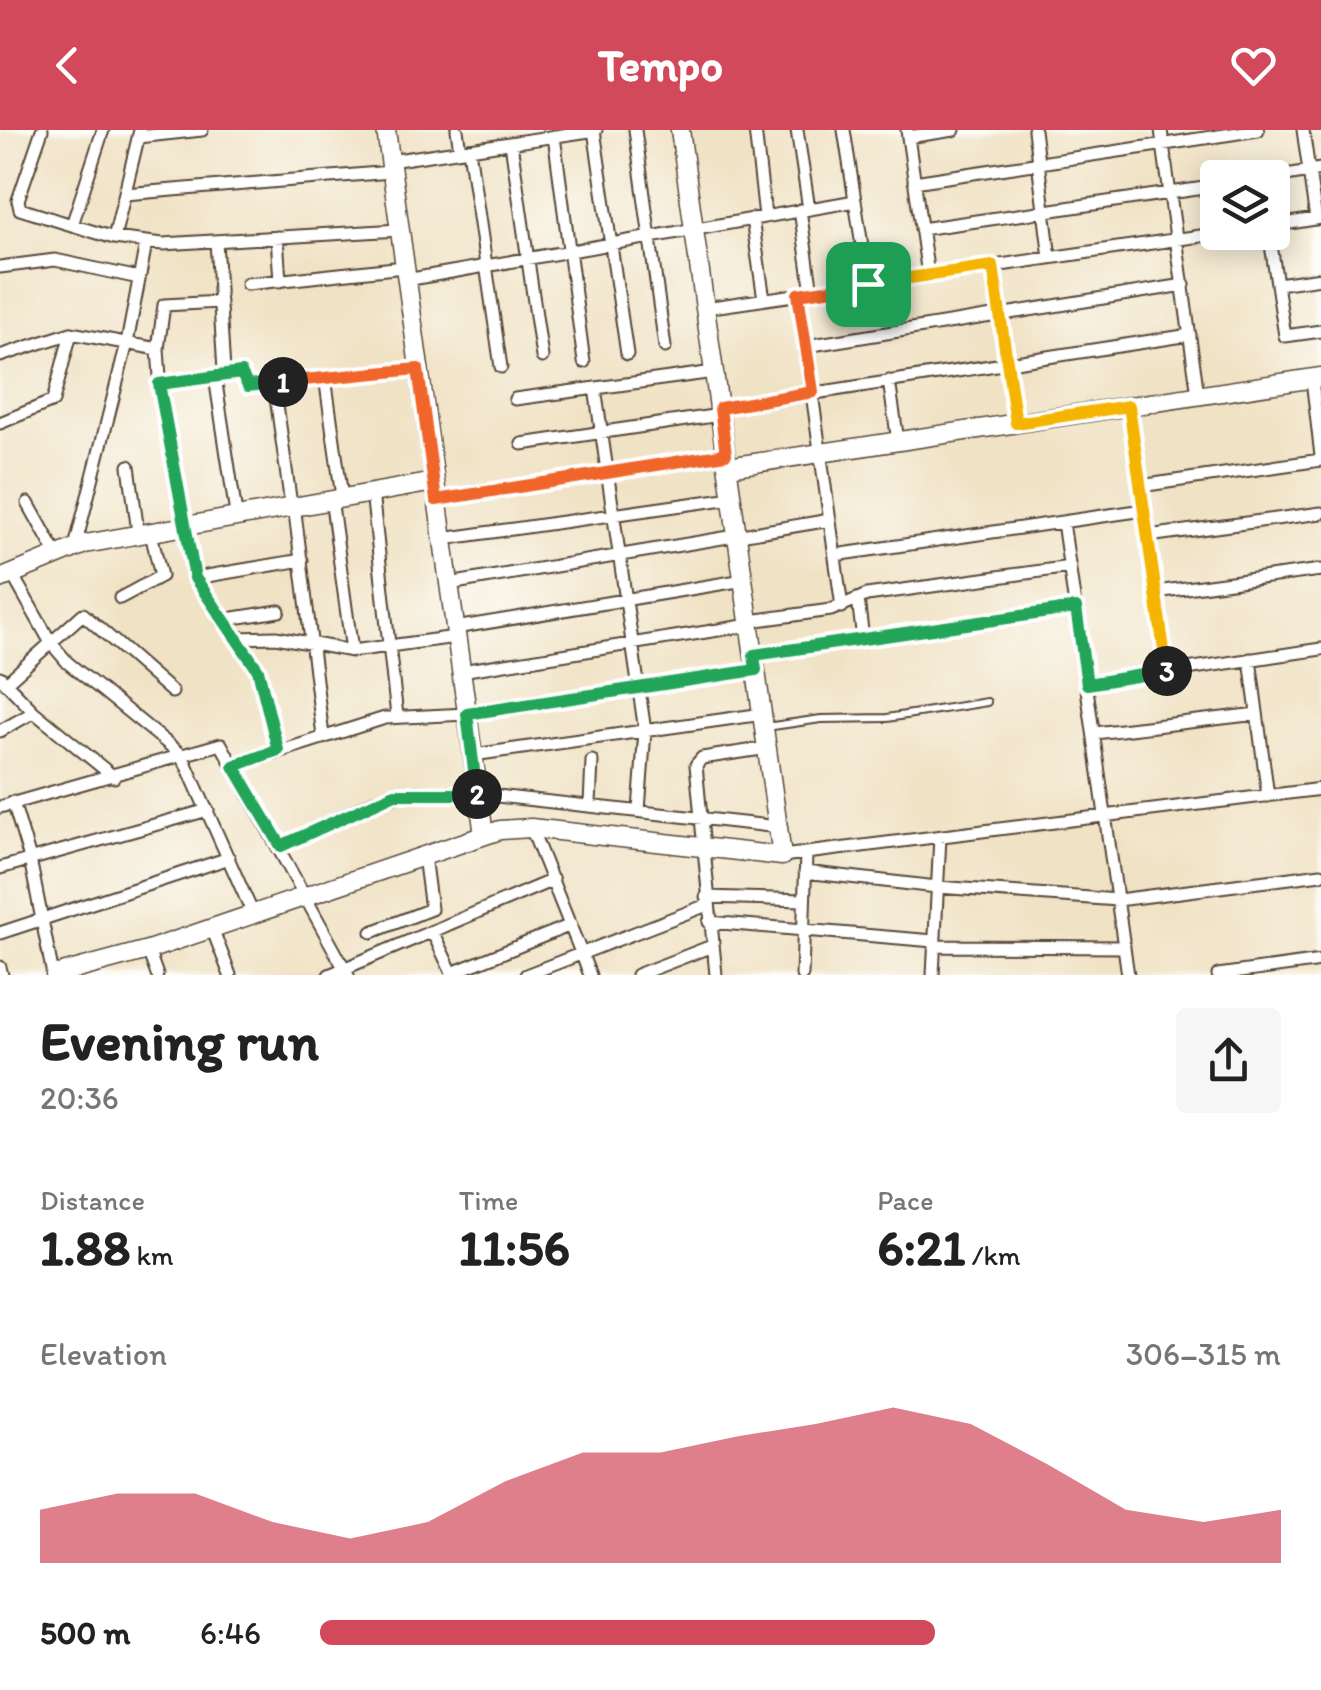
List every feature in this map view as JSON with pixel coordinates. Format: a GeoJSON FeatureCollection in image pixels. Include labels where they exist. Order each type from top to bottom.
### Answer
{"type":"FeatureCollection","features":[{"type":"Feature","properties":{"kind":"street"},"geometry":{"type":"LineString","coordinates":[[42,130],[18,205],[114,238],[146,243],[399,230]]}},
{"type":"Feature","properties":{"kind":"street"},"geometry":{"type":"LineString","coordinates":[[72,225],[103,130]]}},
{"type":"Feature","properties":{"kind":"street"},"geometry":{"type":"LineString","coordinates":[[114,238],[139,133],[202,130]]}},
{"type":"Feature","properties":{"kind":"street"},"geometry":{"type":"LineString","coordinates":[[386,130],[484,835]]}},
{"type":"Feature","properties":{"kind":"street"},"geometry":{"type":"LineString","coordinates":[[457,130],[486,266],[501,366]]}},
{"type":"Feature","properties":{"kind":"street"},"geometry":{"type":"LineString","coordinates":[[125,194],[390,166],[518,138],[595,130],[626,354]]}},
{"type":"Feature","properties":{"kind":"street"},"geometry":{"type":"LineString","coordinates":[[635,130],[665,347]]}},
{"type":"Feature","properties":{"kind":"street"},"geometry":{"type":"LineString","coordinates":[[680,130],[782,856]]}},
{"type":"Feature","properties":{"kind":"street"},"geometry":{"type":"LineString","coordinates":[[756,130],[766,216]]}},
{"type":"Feature","properties":{"kind":"street"},"geometry":{"type":"LineString","coordinates":[[797,130],[812,292]]}},
{"type":"Feature","properties":{"kind":"street"},"geometry":{"type":"LineString","coordinates":[[844,130],[868,284]]}},
{"type":"Feature","properties":{"kind":"street"},"geometry":{"type":"LineString","coordinates":[[928,275],[907,134],[954,130]]}},
{"type":"Feature","properties":{"kind":"street"},"geometry":{"type":"LineString","coordinates":[[1034,130],[1050,258]]}},
{"type":"Feature","properties":{"kind":"street"},"geometry":{"type":"LineString","coordinates":[[1161,130],[1198,395]]}},
{"type":"Feature","properties":{"kind":"street"},"geometry":{"type":"LineString","coordinates":[[914,182],[1258,130]]}},
{"type":"Feature","properties":{"kind":"street"},"geometry":{"type":"LineString","coordinates":[[1290,223],[1318,219],[1315,170],[1303,130]]}},
{"type":"Feature","properties":{"kind":"street"},"geometry":{"type":"LineString","coordinates":[[554,136],[584,362]]}},
{"type":"Feature","properties":{"kind":"street"},"geometry":{"type":"LineString","coordinates":[[518,138],[528,258],[542,357]]}},
{"type":"Feature","properties":{"kind":"street"},"geometry":{"type":"LineString","coordinates":[[1290,174],[1315,170]]}},
{"type":"Feature","properties":{"kind":"street"},"geometry":{"type":"LineString","coordinates":[[921,229],[1200,189]]}},
{"type":"Feature","properties":{"kind":"street"},"geometry":{"type":"LineString","coordinates":[[247,284],[486,266],[856,201]]}},
{"type":"Feature","properties":{"kind":"street"},"geometry":{"type":"LineString","coordinates":[[752,218],[764,299]]}},
{"type":"Feature","properties":{"kind":"street"},"geometry":{"type":"LineString","coordinates":[[705,308],[1200,236]]}},
{"type":"Feature","properties":{"kind":"street"},"geometry":{"type":"LineString","coordinates":[[277,238],[280,281]]}},
{"type":"Feature","properties":{"kind":"street"},"geometry":{"type":"LineString","coordinates":[[216,241],[220,302],[218,375],[236,514]]}},
{"type":"Feature","properties":{"kind":"street"},"geometry":{"type":"LineString","coordinates":[[76,547],[128,343],[146,243]]}},
{"type":"Feature","properties":{"kind":"street"},"geometry":{"type":"LineString","coordinates":[[1272,250],[1285,336],[1321,331]]}},
{"type":"Feature","properties":{"kind":"street"},"geometry":{"type":"LineString","coordinates":[[0,267],[54,260],[139,278]]}},
{"type":"Feature","properties":{"kind":"street"},"geometry":{"type":"LineString","coordinates":[[993,266],[1016,423]]}},
{"type":"Feature","properties":{"kind":"street"},"geometry":{"type":"LineString","coordinates":[[1277,284],[1321,278]]}},
{"type":"Feature","properties":{"kind":"street"},"geometry":{"type":"LineString","coordinates":[[806,346],[1184,285]]}},
{"type":"Feature","properties":{"kind":"street"},"geometry":{"type":"LineString","coordinates":[[798,294],[842,607]]}},
{"type":"Feature","properties":{"kind":"street"},"geometry":{"type":"LineString","coordinates":[[220,302],[164,306],[158,349],[159,384],[195,578],[258,670],[278,750]]}},
{"type":"Feature","properties":{"kind":"street"},"geometry":{"type":"LineString","coordinates":[[0,356],[71,332],[158,349]]}},
{"type":"Feature","properties":{"kind":"street"},"geometry":{"type":"LineString","coordinates":[[0,423],[53,401],[71,332]]}},
{"type":"Feature","properties":{"kind":"street"},"geometry":{"type":"LineString","coordinates":[[522,444],[813,392],[1190,334]]}},
{"type":"Feature","properties":{"kind":"street"},"geometry":{"type":"LineString","coordinates":[[159,384],[241,373],[248,386],[418,369]]}},
{"type":"Feature","properties":{"kind":"street"},"geometry":{"type":"LineString","coordinates":[[516,399],[714,372]]}},
{"type":"Feature","properties":{"kind":"street"},"geometry":{"type":"LineString","coordinates":[[326,377],[352,651]]}},
{"type":"Feature","properties":{"kind":"street"},"geometry":{"type":"LineString","coordinates":[[253,914],[182,755],[68,663],[5,574],[76,547],[144,530],[372,492],[435,491],[822,453],[1317,378],[1321,458],[1140,486]]}},
{"type":"Feature","properties":{"kind":"street"},"geometry":{"type":"LineString","coordinates":[[889,381],[898,441]]}},
{"type":"Feature","properties":{"kind":"street"},"geometry":{"type":"LineString","coordinates":[[274,383],[302,560],[312,672],[323,736]]}},
{"type":"Feature","properties":{"kind":"street"},"geometry":{"type":"LineString","coordinates":[[595,388],[645,731],[638,810]]}},
{"type":"Feature","properties":{"kind":"street"},"geometry":{"type":"LineString","coordinates":[[1129,406],[1168,671]]}},
{"type":"Feature","properties":{"kind":"street"},"geometry":{"type":"LineString","coordinates":[[120,598],[161,576],[144,530],[129,466]]}},
{"type":"Feature","properties":{"kind":"street"},"geometry":{"type":"LineString","coordinates":[[372,492],[397,716]]}},
{"type":"Feature","properties":{"kind":"street"},"geometry":{"type":"LineString","coordinates":[[442,539],[732,498]]}},
{"type":"Feature","properties":{"kind":"street"},"geometry":{"type":"LineString","coordinates":[[28,503],[57,555]]}},
{"type":"Feature","properties":{"kind":"street"},"geometry":{"type":"LineString","coordinates":[[834,555],[1144,510]]}},
{"type":"Feature","properties":{"kind":"street"},"geometry":{"type":"LineString","coordinates":[[1148,536],[1321,513]]}},
{"type":"Feature","properties":{"kind":"street"},"geometry":{"type":"LineString","coordinates":[[448,584],[830,520]]}},
{"type":"Feature","properties":{"kind":"street"},"geometry":{"type":"LineString","coordinates":[[1063,522],[1128,975]]}},
{"type":"Feature","properties":{"kind":"street"},"geometry":{"type":"LineString","coordinates":[[195,578],[302,560]]}},
{"type":"Feature","properties":{"kind":"street"},"geometry":{"type":"LineString","coordinates":[[461,670],[842,607],[858,599],[1070,568]]}},
{"type":"Feature","properties":{"kind":"street"},"geometry":{"type":"LineString","coordinates":[[1156,592],[1321,570]]}},
{"type":"Feature","properties":{"kind":"street"},"geometry":{"type":"LineString","coordinates":[[236,638],[276,637],[352,651],[744,580]]}},
{"type":"Feature","properties":{"kind":"street"},"geometry":{"type":"LineString","coordinates":[[858,599],[863,640]]}},
{"type":"Feature","properties":{"kind":"street"},"geometry":{"type":"LineString","coordinates":[[234,766],[397,716],[467,714],[638,688],[863,640],[1076,608]]}},
{"type":"Feature","properties":{"kind":"street"},"geometry":{"type":"LineString","coordinates":[[221,620],[279,612]]}},
{"type":"Feature","properties":{"kind":"street"},"geometry":{"type":"LineString","coordinates":[[114,776],[34,712],[3,680],[52,643],[79,615],[86,615],[172,692]]}},
{"type":"Feature","properties":{"kind":"street"},"geometry":{"type":"LineString","coordinates":[[1087,684],[1321,649]]}},
{"type":"Feature","properties":{"kind":"street"},"geometry":{"type":"LineString","coordinates":[[1250,659],[1268,796]]}},
{"type":"Feature","properties":{"kind":"street"},"geometry":{"type":"LineString","coordinates":[[0,731],[34,712]]}},
{"type":"Feature","properties":{"kind":"street"},"geometry":{"type":"LineString","coordinates":[[1094,733],[1257,714]]}},
{"type":"Feature","properties":{"kind":"street"},"geometry":{"type":"LineString","coordinates":[[473,755],[645,731],[764,721]]}},
{"type":"Feature","properties":{"kind":"street"},"geometry":{"type":"LineString","coordinates":[[0,807],[218,744],[281,846],[346,972]]}},
{"type":"Feature","properties":{"kind":"street"},"geometry":{"type":"LineString","coordinates":[[716,975],[706,901],[698,760],[768,748]]}},
{"type":"Feature","properties":{"kind":"street"},"geometry":{"type":"LineString","coordinates":[[590,804],[592,761]]}},
{"type":"Feature","properties":{"kind":"street"},"geometry":{"type":"LineString","coordinates":[[13,802],[30,859],[54,975],[148,950],[484,835],[532,828],[782,856],[1321,789]]}},
{"type":"Feature","properties":{"kind":"street"},"geometry":{"type":"LineString","coordinates":[[281,846],[395,794],[479,794],[779,827]]}},
{"type":"Feature","properties":{"kind":"street"},"geometry":{"type":"LineString","coordinates":[[0,868],[208,810]]}},
{"type":"Feature","properties":{"kind":"street"},"geometry":{"type":"LineString","coordinates":[[532,828],[590,975]]}},
{"type":"Feature","properties":{"kind":"street"},"geometry":{"type":"LineString","coordinates":[[932,975],[940,837]]}},
{"type":"Feature","properties":{"kind":"street"},"geometry":{"type":"LineString","coordinates":[[802,975],[806,854]]}},
{"type":"Feature","properties":{"kind":"street"},"geometry":{"type":"LineString","coordinates":[[372,932],[431,909],[424,856]]}},
{"type":"Feature","properties":{"kind":"street"},"geometry":{"type":"LineString","coordinates":[[0,933],[230,858]]}},
{"type":"Feature","properties":{"kind":"street"},"geometry":{"type":"LineString","coordinates":[[805,872],[937,887],[1118,900],[1321,874]]}},
{"type":"Feature","properties":{"kind":"street"},"geometry":{"type":"LineString","coordinates":[[329,975],[346,972],[553,880]]}},
{"type":"Feature","properties":{"kind":"street"},"geometry":{"type":"LineString","coordinates":[[526,975],[542,972],[706,901],[804,900]]}},
{"type":"Feature","properties":{"kind":"street"},"geometry":{"type":"LineString","coordinates":[[709,922],[934,944],[1124,947]]}},
{"type":"Feature","properties":{"kind":"street"},"geometry":{"type":"LineString","coordinates":[[432,931],[452,974],[571,925]]}},
{"type":"Feature","properties":{"kind":"street"},"geometry":{"type":"LineString","coordinates":[[212,928],[230,975]]}},
{"type":"Feature","properties":{"kind":"street"},"geometry":{"type":"LineString","coordinates":[[637,975],[712,946]]}},
{"type":"Feature","properties":{"kind":"street"},"geometry":{"type":"LineString","coordinates":[[148,950],[157,975]]}},
{"type":"Feature","properties":{"kind":"street"},"geometry":{"type":"LineString","coordinates":[[1218,975],[1321,961]]}},
{"type":"Feature","properties":{"kind":"street"},"geometry":{"type":"LineString","coordinates":[[0,967],[2,975]]}},
{"type":"Feature","properties":{"kind":"lane"},"geometry":{"type":"LineString","coordinates":[[764,721],[887,718],[987,702]]}},
{"type":"Feature","properties":{"kind":"route"},"geometry":{"type":"LineString","coordinates":[[993,266],[1016,423],[1129,406],[1168,671],[1087,684],[1076,608],[754,655],[756,670],[467,714],[479,794],[395,794],[281,846],[234,766],[278,750],[258,670],[203,595],[195,578],[159,384],[241,373],[248,386],[418,369],[436,500],[726,454],[720,408],[813,392],[798,294],[868,284],[993,266]]}}]}
